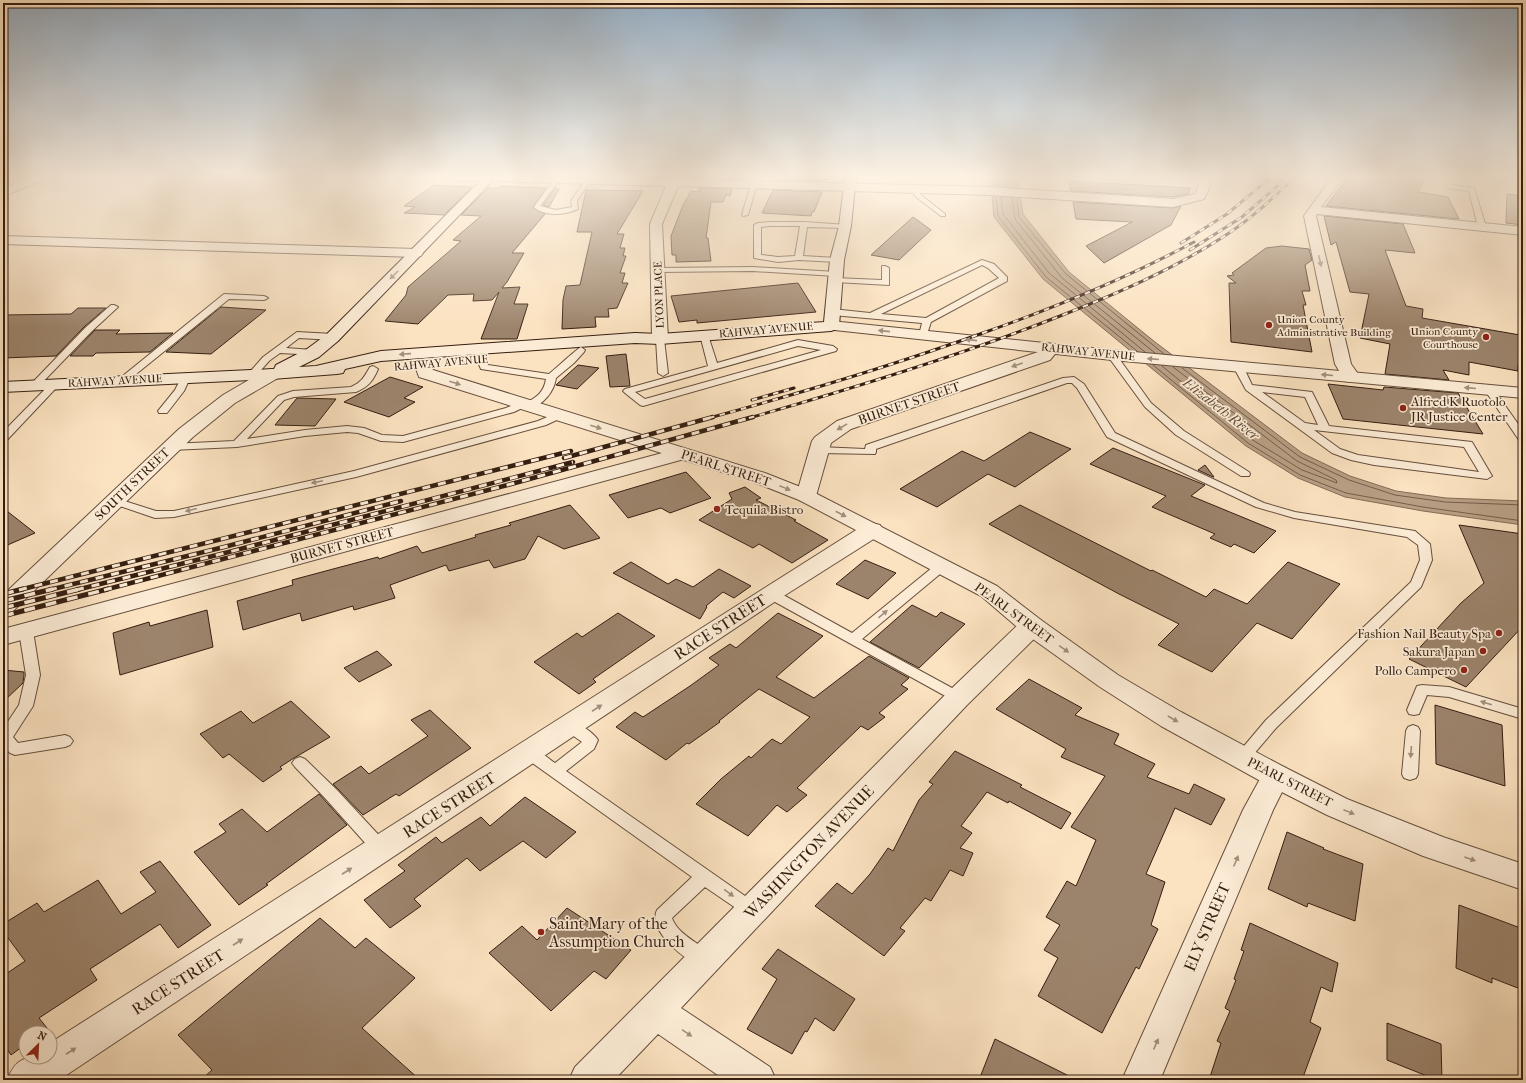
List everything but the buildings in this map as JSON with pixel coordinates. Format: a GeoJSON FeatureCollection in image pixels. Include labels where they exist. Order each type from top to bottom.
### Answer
{"type":"FeatureCollection","features":[{"type":"Feature","properties":{"kind":"street","name":"SOUTH STREET"},"geometry":{"type":"LineString","coordinates":[[3,608],[171,446],[229,399],[272,374],[313,353],[333,337],[441,228]]}},
{"type":"Feature","properties":{"kind":"street","name":"LYON PLACE"},"geometry":{"type":"LineString","coordinates":[[656,228],[658,270],[657,339]]}},
{"type":"Feature","properties":{"kind":"street"},"geometry":{"type":"LineString","coordinates":[[832,319],[837,260],[845,228]]}},
{"type":"Feature","properties":{"kind":"street"},"geometry":{"type":"LineString","coordinates":[[1313,228],[1343,364],[1351,377]]}},
{"type":"Feature","properties":{"kind":"street"},"geometry":{"type":"LineString","coordinates":[[1488,228],[1523,231]]}},
{"type":"Feature","properties":{"kind":"street"},"geometry":{"type":"LineString","coordinates":[[3,240],[416,253]]}},
{"type":"Feature","properties":{"kind":"street","name":"RAHWAY AVENUE"},"geometry":{"type":"LineString","coordinates":[[322,369],[381,356],[635,338],[657,339],[704,335],[832,319],[925,328],[1051,349],[1523,393]]}},
{"type":"Feature","properties":{"kind":"street"},"geometry":{"type":"LineString","coordinates":[[322,369],[321,364],[332,346],[333,337]]}},
{"type":"Feature","properties":{"kind":"street","name":"RAHWAY AVENUE"},"geometry":{"type":"LineString","coordinates":[[3,387],[272,374],[322,369],[373,369],[423,366],[638,345],[657,339]]}},
{"type":"Feature","properties":{"kind":"street"},"geometry":{"type":"LineString","coordinates":[[423,366],[428,361],[437,358],[518,346]]}},
{"type":"Feature","properties":{"kind":"street","name":"BURNET STREET"},"geometry":{"type":"LineString","coordinates":[[806,496],[822,441],[844,425],[1044,356],[1051,349]]}},
{"type":"Feature","properties":{"kind":"street","name":"PEARL STREET"},"geometry":{"type":"LineString","coordinates":[[423,366],[425,373],[758,477],[806,496],[989,591],[1032,626],[1109,681],[1242,758],[1337,807],[1434,847],[1523,877]]}},
{"type":"Feature","properties":{"kind":"street","name":"BURNET STREET"},"geometry":{"type":"LineString","coordinates":[[3,637],[681,454]]}},
{"type":"Feature","properties":{"kind":"street","name":"RACE STREET"},"geometry":{"type":"LineString","coordinates":[[26,1080],[528,753],[580,733],[771,594],[872,530]]}},
{"type":"Feature","properties":{"kind":"street","name":"WASHINGTON AVENUE"},"geometry":{"type":"LineString","coordinates":[[588,1080],[958,698],[1032,626]]}},
{"type":"Feature","properties":{"kind":"street","name":"ELY STREET"},"geometry":{"type":"LineString","coordinates":[[1141,1080],[1258,810],[1276,776]]}},
{"type":"Feature","properties":{"kind":"street"},"geometry":{"type":"LineString","coordinates":[[655,1011],[757,1080]]}},
{"type":"Feature","properties":{"kind":"lane"},"geometry":{"type":"LineString","coordinates":[[758,228],[757,256],[766,258],[837,260]]}},
{"type":"Feature","properties":{"kind":"lane"},"geometry":{"type":"LineString","coordinates":[[799,258],[803,228]]}},
{"type":"Feature","properties":{"kind":"lane"},"geometry":{"type":"LineString","coordinates":[[832,319],[871,316],[925,328],[1004,279],[992,266],[982,262],[871,316]]}},
{"type":"Feature","properties":{"kind":"lane"},"geometry":{"type":"LineString","coordinates":[[658,270],[753,269],[886,283],[885,268]]}},
{"type":"Feature","properties":{"kind":"lane"},"geometry":{"type":"LineString","coordinates":[[122,381],[227,296],[264,298]]}},
{"type":"Feature","properties":{"kind":"lane"},"geometry":{"type":"LineString","coordinates":[[35,385],[88,330],[114,307]]}},
{"type":"Feature","properties":{"kind":"lane"},"geometry":{"type":"LineString","coordinates":[[252,375],[266,359],[297,335],[333,337]]}},
{"type":"Feature","properties":{"kind":"lane"},"geometry":{"type":"LineString","coordinates":[[704,335],[713,367]]}},
{"type":"Feature","properties":{"kind":"lane"},"geometry":{"type":"LineString","coordinates":[[657,339],[663,373]]}},
{"type":"Feature","properties":{"kind":"lane"},"geometry":{"type":"LineString","coordinates":[[798,343],[833,349],[643,403],[628,390],[713,367],[798,343]]}},
{"type":"Feature","properties":{"kind":"lane"},"geometry":{"type":"LineString","coordinates":[[278,350],[313,353]]}},
{"type":"Feature","properties":{"kind":"lane"},"geometry":{"type":"LineString","coordinates":[[171,446],[237,444],[305,433],[347,430],[360,430],[381,438],[403,439],[526,405],[545,395],[551,386],[552,377],[571,361],[581,350]]}},
{"type":"Feature","properties":{"kind":"lane"},"geometry":{"type":"LineString","coordinates":[[1112,355],[1148,405],[1180,433],[1245,474]]}},
{"type":"Feature","properties":{"kind":"lane"},"geometry":{"type":"LineString","coordinates":[[482,360],[484,366],[552,377]]}},
{"type":"Feature","properties":{"kind":"lane"},"geometry":{"type":"LineString","coordinates":[[1238,366],[1241,377],[1249,388],[1336,451],[1355,458],[1374,462],[1487,476],[1468,444],[1302,426]]}},
{"type":"Feature","properties":{"kind":"lane"},"geometry":{"type":"LineString","coordinates":[[237,444],[281,398],[293,394],[353,390],[362,386],[369,379],[373,369]]}},
{"type":"Feature","properties":{"kind":"lane"},"geometry":{"type":"LineString","coordinates":[[163,411],[179,391],[185,378]]}},
{"type":"Feature","properties":{"kind":"lane"},"geometry":{"type":"LineString","coordinates":[[819,450],[871,452],[870,447],[906,434],[1066,380],[1074,380],[1081,386],[1111,435],[1130,445],[1222,486],[1260,505],[1294,515],[1411,534],[1424,544],[1426,560],[1417,584],[1271,724],[1242,758]]}},
{"type":"Feature","properties":{"kind":"lane"},"geometry":{"type":"LineString","coordinates":[[3,438],[55,384]]}},
{"type":"Feature","properties":{"kind":"lane"},"geometry":{"type":"LineString","coordinates":[[1249,388],[1309,394],[1325,429]]}},
{"type":"Feature","properties":{"kind":"lane"},"geometry":{"type":"LineString","coordinates":[[1489,389],[1523,438]]}},
{"type":"Feature","properties":{"kind":"lane"},"geometry":{"type":"LineString","coordinates":[[115,501],[155,515],[174,514],[356,474],[542,423],[559,415]]}},
{"type":"Feature","properties":{"kind":"lane"},"geometry":{"type":"LineString","coordinates":[[852,639],[942,566]]}},
{"type":"Feature","properties":{"kind":"lane"},"geometry":{"type":"LineString","coordinates":[[771,594],[958,698]]}},
{"type":"Feature","properties":{"kind":"lane"},"geometry":{"type":"LineString","coordinates":[[26,631],[33,675],[26,706],[6,738],[15,749],[65,741]]}},
{"type":"Feature","properties":{"kind":"lane"},"geometry":{"type":"LineString","coordinates":[[1414,710],[1422,690],[1449,692],[1523,714]]}},
{"type":"Feature","properties":{"kind":"lane"},"geometry":{"type":"LineString","coordinates":[[1410,774],[1413,731]]}},
{"type":"Feature","properties":{"kind":"lane"},"geometry":{"type":"LineString","coordinates":[[554,772],[590,745],[580,733]]}},
{"type":"Feature","properties":{"kind":"lane"},"geometry":{"type":"LineString","coordinates":[[528,753],[752,910]]}},
{"type":"Feature","properties":{"kind":"lane"},"geometry":{"type":"LineString","coordinates":[[300,763],[331,794],[381,850]]}},
{"type":"Feature","properties":{"kind":"lane"},"geometry":{"type":"LineString","coordinates":[[704,960],[672,934],[663,922],[663,916],[705,876]]}},
{"type":"Feature","properties":{"kind":"water","name":"Elizabeth River"},"geometry":{"type":"Polygon","coordinates":[[[1002,228],[1034,228],[1069,272],[1155,342],[1302,453],[1350,476],[1396,491],[1446,498],[1523,501],[1523,525],[1423,511],[1345,497],[1298,478],[1246,446],[1043,279],[1002,228]]]}},
{"type":"Feature","properties":{"kind":"railway"},"geometry":{"type":"LineString","coordinates":[[1181,243],[1206,228]]}},
{"type":"Feature","properties":{"kind":"railway"},"geometry":{"type":"LineString","coordinates":[[1190,250],[1225,228]]}},
{"type":"Feature","properties":{"kind":"railway"},"geometry":{"type":"LineString","coordinates":[[749,418],[945,358],[984,345],[1081,308],[1164,271],[1204,249],[1236,228]]}},
{"type":"Feature","properties":{"kind":"railway"},"geometry":{"type":"LineString","coordinates":[[709,418],[812,389],[879,368],[1008,324],[1115,281],[1194,242]]}},
{"type":"Feature","properties":{"kind":"railway"},"geometry":{"type":"LineString","coordinates":[[752,400],[794,388]]}},
{"type":"Feature","properties":{"kind":"railway"},"geometry":{"type":"LineString","coordinates":[[564,458],[713,417]]}},
{"type":"Feature","properties":{"kind":"railway"},"geometry":{"type":"LineString","coordinates":[[104,590],[515,483],[753,417]]}},
{"type":"Feature","properties":{"kind":"railway"},"geometry":{"type":"LineString","coordinates":[[19,590],[571,451]]}},
{"type":"Feature","properties":{"kind":"railway"},"geometry":{"type":"LineString","coordinates":[[76,590],[225,553],[573,462]]}},
{"type":"Feature","properties":{"kind":"railway"},"geometry":{"type":"LineString","coordinates":[[49,590],[224,547],[401,501]]}},
{"type":"Feature","properties":{"kind":"railway"},"geometry":{"type":"LineString","coordinates":[[19,590],[23,589]]}},
{"type":"Feature","properties":{"kind":"railway"},"geometry":{"type":"LineString","coordinates":[[3,601],[53,589]]}},
{"type":"Feature","properties":{"kind":"railway"},"geometry":{"type":"LineString","coordinates":[[3,608],[80,589]]}},
{"type":"Feature","properties":{"kind":"railway"},"geometry":{"type":"LineString","coordinates":[[3,616],[108,589]]}},
{"type":"Feature","properties":{"kind":"railway"},"geometry":{"type":"LineString","coordinates":[[3,594],[19,590]]}},
{"type":"Feature","properties":{"kind":"place","name":"Union County Administrative Building"},"geometry":{"type":"Point","coordinates":[1269,325]}},
{"type":"Feature","properties":{"kind":"place","name":"Union County Courthouse"},"geometry":{"type":"Point","coordinates":[1486,337]}},
{"type":"Feature","properties":{"kind":"place","name":"Alfred K Ruotolo JR Justice Center"},"geometry":{"type":"Point","coordinates":[1403,408]}},
{"type":"Feature","properties":{"kind":"place","name":"Tequila Bistro"},"geometry":{"type":"Point","coordinates":[717,509]}},
{"type":"Feature","properties":{"kind":"place","name":"Fashion Nail Beauty Spa"},"geometry":{"type":"Point","coordinates":[1499,633]}},
{"type":"Feature","properties":{"kind":"place","name":"Sakura Japan"},"geometry":{"type":"Point","coordinates":[1483,651]}},
{"type":"Feature","properties":{"kind":"place","name":"Pollo Campero"},"geometry":{"type":"Point","coordinates":[1464,670]}},
{"type":"Feature","properties":{"kind":"place","name":"Saint Mary of the Assumption Church"},"geometry":{"type":"Point","coordinates":[541,932]}}]}
